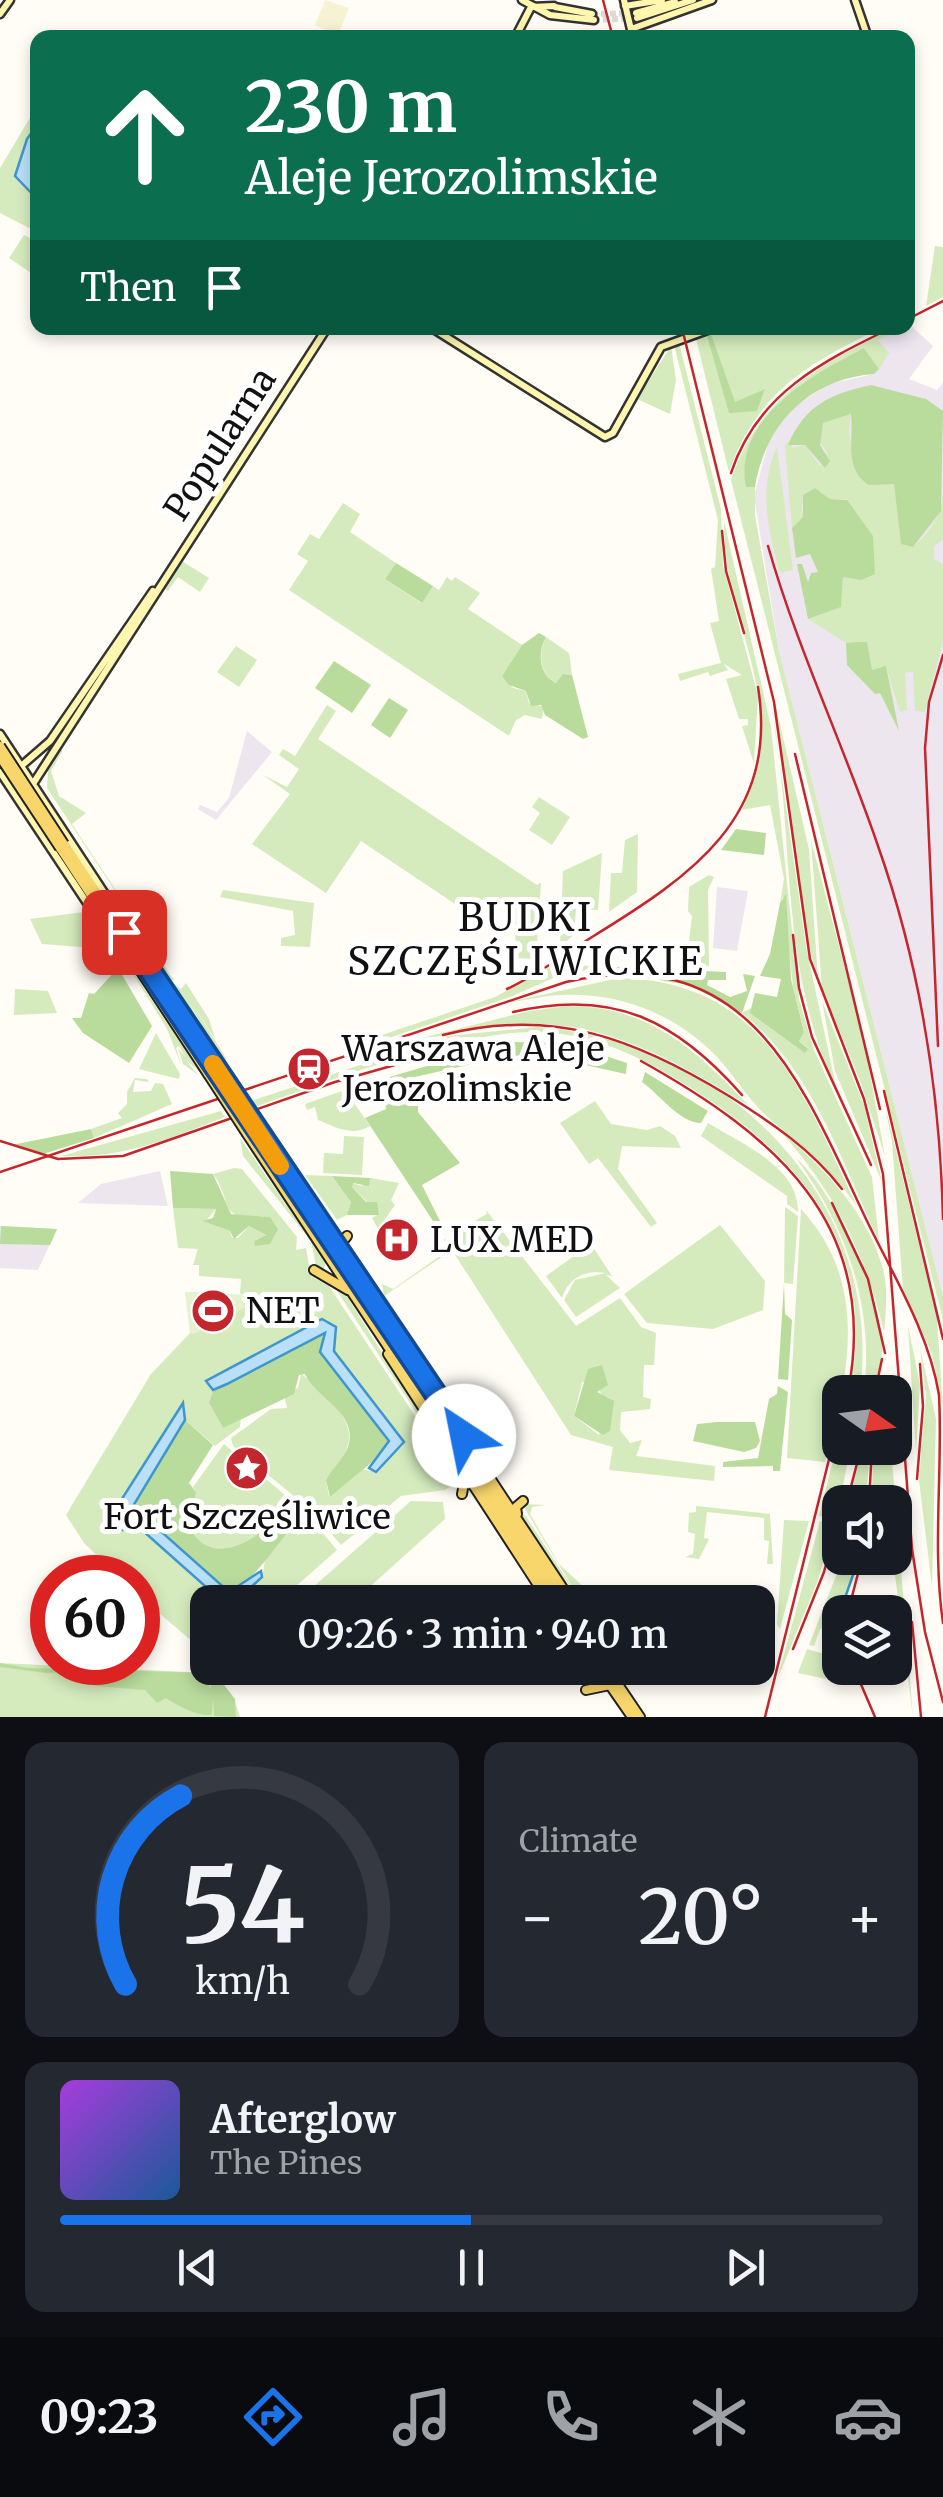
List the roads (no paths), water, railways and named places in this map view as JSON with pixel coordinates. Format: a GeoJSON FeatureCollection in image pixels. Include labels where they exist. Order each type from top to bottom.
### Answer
{"type":"FeatureCollection","features":[{"type":"Feature","properties":{"kind":"main road"},"geometry":{"type":"LineString","coordinates":[[0,746],[126,950],[213,1073]]}},
{"type":"Feature","properties":{"kind":"main road"},"geometry":{"type":"LineString","coordinates":[[0,757],[144,962],[322,1247],[551,1585]]}},
{"type":"Feature","properties":{"kind":"main road"},"geometry":{"type":"LineString","coordinates":[[91,909],[126,950]]}},
{"type":"Feature","properties":{"kind":"main road"},"geometry":{"type":"LineString","coordinates":[[130,928],[144,962]]}},
{"type":"Feature","properties":{"kind":"main road"},"geometry":{"type":"LineString","coordinates":[[252,1132],[517,1518],[555,1585]]}},
{"type":"Feature","properties":{"kind":"main road"},"geometry":{"type":"LineString","coordinates":[[320,1226],[334,1238],[347,1236],[339,1247],[346,1266]]}},
{"type":"Feature","properties":{"kind":"main road"},"geometry":{"type":"LineString","coordinates":[[322,1247],[328,1264],[324,1271],[314,1270],[316,1274],[351,1290]]}},
{"type":"Feature","properties":{"kind":"main road"},"geometry":{"type":"LineString","coordinates":[[365,1311],[539,1585]]}},
{"type":"Feature","properties":{"kind":"main road"},"geometry":{"type":"LineString","coordinates":[[378,1315],[433,1407]]}},
{"type":"Feature","properties":{"kind":"main road"},"geometry":{"type":"LineString","coordinates":[[462,1494],[468,1484],[466,1474]]}},
{"type":"Feature","properties":{"kind":"main road"},"geometry":{"type":"LineString","coordinates":[[517,1518],[516,1508],[523,1501]]}},
{"type":"Feature","properties":{"kind":"main road"},"geometry":{"type":"LineString","coordinates":[[591,1685],[610,1685],[632,1717]]}},
{"type":"Feature","properties":{"kind":"main road"},"geometry":{"type":"LineString","coordinates":[[615,1685],[640,1717]]}},
{"type":"Feature","properties":{"kind":"street"},"geometry":{"type":"LineString","coordinates":[[0,14],[10,0]]}},
{"type":"Feature","properties":{"kind":"street"},"geometry":{"type":"LineString","coordinates":[[522,0],[534,5],[572,20],[593,17],[554,6],[534,5]]}},
{"type":"Feature","properties":{"kind":"street"},"geometry":{"type":"LineString","coordinates":[[547,0],[554,6]]}},
{"type":"Feature","properties":{"kind":"street"},"geometry":{"type":"LineString","coordinates":[[631,30],[625,3],[662,0]]}},
{"type":"Feature","properties":{"kind":"street"},"geometry":{"type":"LineString","coordinates":[[681,0],[637,15],[693,0]]}},
{"type":"Feature","properties":{"kind":"street"},"geometry":{"type":"LineString","coordinates":[[639,30],[712,0]]}},
{"type":"Feature","properties":{"kind":"street"},"geometry":{"type":"LineString","coordinates":[[855,0],[865,30]]}},
{"type":"Feature","properties":{"kind":"street"},"geometry":{"type":"LineString","coordinates":[[520,30],[534,5]]}},
{"type":"Feature","properties":{"kind":"street","name":"Popularna"},"geometry":{"type":"LineString","coordinates":[[18,799],[34,782],[322,335]]}},
{"type":"Feature","properties":{"kind":"street"},"geometry":{"type":"LineString","coordinates":[[443,335],[586,429],[609,436],[661,347],[697,335]]}},
{"type":"Feature","properties":{"kind":"street","name":"Popularna"},"geometry":{"type":"LineString","coordinates":[[8,784],[50,741],[156,589]]}},
{"type":"Feature","properties":{"kind":"street"},"geometry":{"type":"LineString","coordinates":[[0,734],[130,928]]}},
{"type":"Feature","properties":{"kind":"street"},"geometry":{"type":"LineString","coordinates":[[0,772],[91,909]]}},
{"type":"Feature","properties":{"kind":"water"},"geometry":{"type":"Polygon","coordinates":[[[30,135],[30,192],[15,176],[30,135]]]}},
{"type":"Feature","properties":{"kind":"water"},"geometry":{"type":"Polygon","coordinates":[[[322,1319],[336,1327],[334,1351],[404,1442],[376,1472],[369,1468],[389,1441],[320,1352],[325,1333],[213,1390],[206,1381],[322,1319]]]}},
{"type":"Feature","properties":{"kind":"water"},"geometry":{"type":"Polygon","coordinates":[[[183,1403],[185,1420],[124,1521],[147,1519],[221,1585],[204,1585],[142,1530],[118,1530],[111,1524],[111,1516],[183,1403]]]}},
{"type":"Feature","properties":{"kind":"water"},"geometry":{"type":"Polygon","coordinates":[[[261,1571],[262,1577],[253,1585],[240,1585],[261,1571]]]}},
{"type":"Feature","properties":{"kind":"waterway"},"geometry":{"type":"LineString","coordinates":[[846,1595],[853,1575]]}},
{"type":"Feature","properties":{"kind":"tunnel"},"geometry":{"type":"LineString","coordinates":[[592,14],[636,13]]}},
{"type":"Feature","properties":{"kind":"tunnel"},"geometry":{"type":"LineString","coordinates":[[594,20],[637,18]]}},
{"type":"Feature","properties":{"kind":"railway"},"geometry":{"type":"LineString","coordinates":[[603,0],[611,30]]}},
{"type":"Feature","properties":{"kind":"railway"},"geometry":{"type":"LineString","coordinates":[[915,315],[943,301]]}},
{"type":"Feature","properties":{"kind":"railway"},"geometry":{"type":"LineString","coordinates":[[684,335],[774,702],[810,959],[864,1099],[883,1174],[912,1549],[925,1632],[943,1702]]}},
{"type":"Feature","properties":{"kind":"railway"},"geometry":{"type":"LineString","coordinates":[[731,473],[742,445],[775,401],[816,368],[877,335]]}},
{"type":"Feature","properties":{"kind":"railway"},"geometry":{"type":"LineString","coordinates":[[722,531],[726,571],[744,633]]}},
{"type":"Feature","properties":{"kind":"railway"},"geometry":{"type":"LineString","coordinates":[[768,546],[878,846],[905,937],[932,1077],[943,1219]]}},
{"type":"Feature","properties":{"kind":"railway"},"geometry":{"type":"LineString","coordinates":[[938,1046],[925,748],[929,702],[943,655]]}},
{"type":"Feature","properties":{"kind":"railway"},"geometry":{"type":"LineString","coordinates":[[507,989],[663,891],[720,838],[741,808],[755,773],[761,733],[758,687]]}},
{"type":"Feature","properties":{"kind":"railway"},"geometry":{"type":"LineString","coordinates":[[795,754],[880,1109]]}},
{"type":"Feature","properties":{"kind":"railway"},"geometry":{"type":"LineString","coordinates":[[793,935],[799,988],[812,1037],[871,1165]]}},
{"type":"Feature","properties":{"kind":"railway"},"geometry":{"type":"LineString","coordinates":[[0,1172],[566,982],[629,974],[682,982],[725,1003],[761,1034],[792,1074],[919,1327],[939,1395],[938,1566],[943,1623]]}},
{"type":"Feature","properties":{"kind":"railway"},"geometry":{"type":"LineString","coordinates":[[513,1012],[582,1004],[641,1017],[693,1047],[742,1095]]}},
{"type":"Feature","properties":{"kind":"railway"},"geometry":{"type":"LineString","coordinates":[[443,1035],[521,1025],[558,1027],[627,1044],[695,1076],[760,1116],[804,1149],[842,1189]]}},
{"type":"Feature","properties":{"kind":"railway"},"geometry":{"type":"LineString","coordinates":[[0,1141],[58,1159],[123,1156],[335,1082],[472,1043]]}},
{"type":"Feature","properties":{"kind":"railway"},"geometry":{"type":"LineString","coordinates":[[641,1061],[734,1120],[774,1154],[807,1191],[832,1233],[848,1280],[854,1333],[850,1375]]}},
{"type":"Feature","properties":{"kind":"railway"},"geometry":{"type":"LineString","coordinates":[[884,1091],[943,1339]]}},
{"type":"Feature","properties":{"kind":"railway"},"geometry":{"type":"LineString","coordinates":[[832,1203],[868,1279],[885,1353]]}},
{"type":"Feature","properties":{"kind":"railway"},"geometry":{"type":"LineString","coordinates":[[879,1375],[882,1359]]}},
{"type":"Feature","properties":{"kind":"railway"},"geometry":{"type":"LineString","coordinates":[[917,1479],[923,1406],[920,1364]]}},
{"type":"Feature","properties":{"kind":"railway"},"geometry":{"type":"LineString","coordinates":[[765,1717],[828,1465]]}},
{"type":"Feature","properties":{"kind":"railway"},"geometry":{"type":"LineString","coordinates":[[851,1485],[857,1465]]}},
{"type":"Feature","properties":{"kind":"railway"},"geometry":{"type":"LineString","coordinates":[[870,1485],[871,1465]]}},
{"type":"Feature","properties":{"kind":"railway"},"geometry":{"type":"LineString","coordinates":[[793,1649],[823,1575]]}},
{"type":"Feature","properties":{"kind":"railway"},"geometry":{"type":"LineString","coordinates":[[852,1595],[858,1575]]}},
{"type":"Feature","properties":{"kind":"railway"},"geometry":{"type":"LineString","coordinates":[[912,1622],[921,1717]]}},
{"type":"Feature","properties":{"kind":"railway"},"geometry":{"type":"LineString","coordinates":[[861,1685],[875,1717]]}},
{"type":"Feature","properties":{"kind":"place","name":"Warszawa Aleje Jerozolimskie"},"geometry":{"type":"Point","coordinates":[309,1069]}},
{"type":"Feature","properties":{"kind":"place","name":"LUX MED"},"geometry":{"type":"Point","coordinates":[397,1240]}},
{"type":"Feature","properties":{"kind":"place","name":"NET"},"geometry":{"type":"Point","coordinates":[213,1311]}},
{"type":"Feature","properties":{"kind":"place","name":"Fort Szczęśliwice"},"geometry":{"type":"Point","coordinates":[247,1468]}},
{"type":"Feature","properties":{"kind":"district","name":"BUDKI SZCZĘŚLIWICKIE"},"geometry":{"type":"Point","coordinates":[526,940]}}]}
